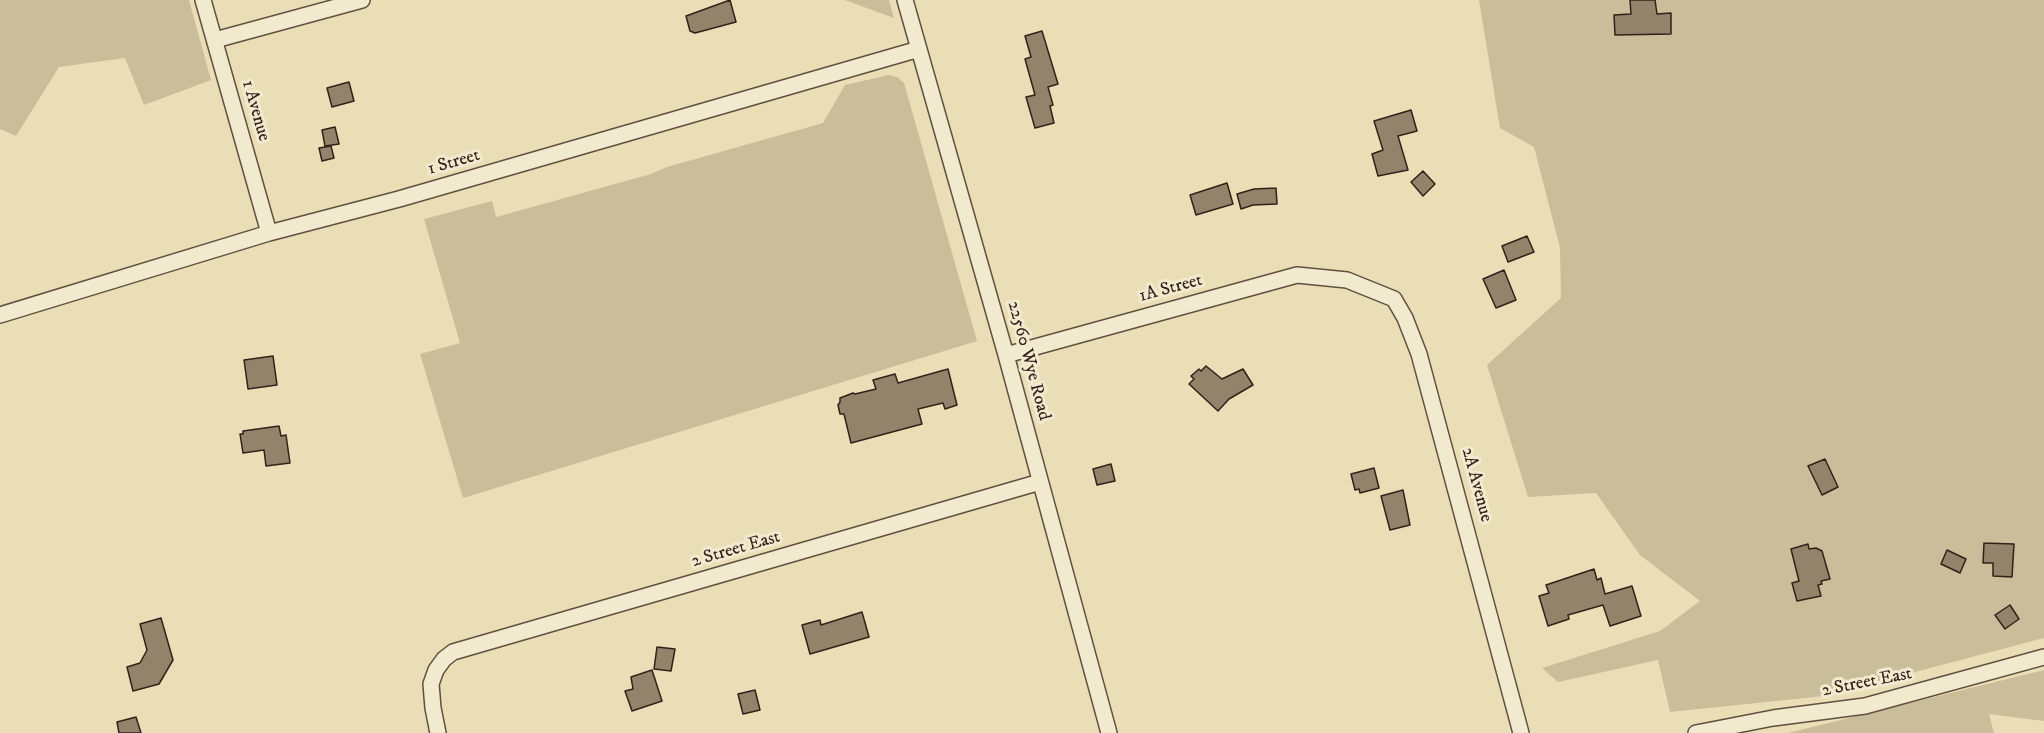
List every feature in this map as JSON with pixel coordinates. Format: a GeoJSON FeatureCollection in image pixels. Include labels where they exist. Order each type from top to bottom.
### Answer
{"type":"FeatureCollection","features":[{"type":"Feature","properties":{"kind":"street","name":"1 Avenue"},"geometry":{"type":"LineString","coordinates":[[203,0],[269,233]]}},
{"type":"Feature","properties":{"kind":"street"},"geometry":{"type":"LineString","coordinates":[[215,40],[362,0]]}},
{"type":"Feature","properties":{"kind":"street","name":"22560 Wye Road"},"geometry":{"type":"LineString","coordinates":[[905,0],[1006,355],[1109,733]]}},
{"type":"Feature","properties":{"kind":"street","name":"1 Street"},"geometry":{"type":"LineString","coordinates":[[0,315],[269,233],[399,200],[919,49]]}},
{"type":"Feature","properties":{"kind":"street","name":"1A Street"},"geometry":{"type":"LineString","coordinates":[[1006,355],[1297,275],[1347,280]]}},
{"type":"Feature","properties":{"kind":"street","name":"2A Avenue"},"geometry":{"type":"LineString","coordinates":[[1347,280],[1394,299],[1412,336],[1443,437],[1521,733]]}},
{"type":"Feature","properties":{"kind":"street","name":"2 Street East"},"geometry":{"type":"LineString","coordinates":[[438,733],[430,692],[436,669],[444,658],[462,649],[1040,482]]}},
{"type":"Feature","properties":{"kind":"street","name":"2 Street East"},"geometry":{"type":"LineString","coordinates":[[1696,733],[1773,718],[1865,706],[2044,657]]}},
{"type":"Feature","properties":{"kind":"shaded area"},"geometry":{"type":"Polygon","coordinates":[[[0,0],[189,0],[211,80],[144,105],[125,58],[59,67],[16,136],[0,129],[0,0]]]}},
{"type":"Feature","properties":{"kind":"shaded area"},"geometry":{"type":"Polygon","coordinates":[[[845,0],[889,0],[894,18],[845,0]]]}},
{"type":"Feature","properties":{"kind":"shaded area"},"geometry":{"type":"Polygon","coordinates":[[[1479,0],[2044,0],[2044,638],[1824,696],[1670,712],[1658,660],[1558,682],[1542,668],[1660,631],[1700,601],[1640,555],[1596,493],[1528,497],[1487,365],[1561,298],[1560,248],[1534,147],[1500,128],[1479,0]]]}},
{"type":"Feature","properties":{"kind":"shaded area"},"geometry":{"type":"Polygon","coordinates":[[[889,75],[897,77],[904,83],[977,341],[463,498],[420,354],[460,343],[424,219],[492,201],[496,217],[823,123],[845,85],[889,75]]]}},
{"type":"Feature","properties":{"kind":"shaded area"},"geometry":{"type":"Polygon","coordinates":[[[2044,670],[2044,721],[1989,714],[1994,733],[1788,733],[2044,670]]]}},
{"type":"Feature","properties":{"kind":"building"},"geometry":{"type":"Polygon","coordinates":[[[730,0],[736,22],[695,33],[690,31],[686,16],[730,0]]]}},
{"type":"Feature","properties":{"kind":"building"},"geometry":{"type":"Polygon","coordinates":[[[1630,0],[1655,0],[1657,14],[1671,13],[1671,34],[1615,35],[1614,15],[1631,14],[1630,0]]]}},
{"type":"Feature","properties":{"kind":"building"},"geometry":{"type":"Polygon","coordinates":[[[1042,31],[1058,84],[1048,87],[1053,105],[1050,106],[1054,123],[1035,128],[1026,97],[1035,95],[1025,59],[1031,57],[1025,36],[1042,31]]]}},
{"type":"Feature","properties":{"kind":"building"},"geometry":{"type":"Polygon","coordinates":[[[349,82],[354,101],[332,107],[327,88],[349,82]]]}},
{"type":"Feature","properties":{"kind":"building"},"geometry":{"type":"Polygon","coordinates":[[[1411,110],[1417,131],[1398,136],[1408,170],[1378,176],[1372,154],[1383,150],[1374,121],[1411,110]]]}},
{"type":"Feature","properties":{"kind":"building"},"geometry":{"type":"Polygon","coordinates":[[[335,127],[339,144],[325,146],[322,130],[335,127]]]}},
{"type":"Feature","properties":{"kind":"building"},"geometry":{"type":"Polygon","coordinates":[[[331,146],[334,158],[322,161],[319,148],[331,146]]]}},
{"type":"Feature","properties":{"kind":"building"},"geometry":{"type":"Polygon","coordinates":[[[1423,171],[1435,184],[1423,196],[1411,182],[1423,171]]]}},
{"type":"Feature","properties":{"kind":"building"},"geometry":{"type":"Polygon","coordinates":[[[1227,183],[1233,204],[1196,215],[1190,195],[1227,183]]]}},
{"type":"Feature","properties":{"kind":"building"},"geometry":{"type":"Polygon","coordinates":[[[1276,188],[1277,204],[1253,205],[1241,209],[1237,194],[1254,189],[1276,188]]]}},
{"type":"Feature","properties":{"kind":"building"},"geometry":{"type":"Polygon","coordinates":[[[1527,236],[1534,252],[1508,262],[1502,246],[1527,236]]]}},
{"type":"Feature","properties":{"kind":"building"},"geometry":{"type":"Polygon","coordinates":[[[1504,270],[1516,300],[1496,308],[1483,279],[1504,270]]]}},
{"type":"Feature","properties":{"kind":"building"},"geometry":{"type":"Polygon","coordinates":[[[273,356],[277,385],[248,389],[244,360],[273,356]]]}},
{"type":"Feature","properties":{"kind":"building"},"geometry":{"type":"Polygon","coordinates":[[[1206,366],[1222,379],[1243,369],[1253,385],[1229,399],[1218,411],[1189,384],[1194,379],[1191,376],[1206,366]]]}},
{"type":"Feature","properties":{"kind":"building"},"geometry":{"type":"Polygon","coordinates":[[[948,369],[957,405],[945,409],[943,403],[918,409],[922,424],[851,443],[844,414],[840,414],[838,405],[840,398],[876,389],[873,380],[895,374],[898,383],[948,369]]]}},
{"type":"Feature","properties":{"kind":"building"},"geometry":{"type":"Polygon","coordinates":[[[279,426],[281,436],[286,435],[290,463],[266,466],[264,450],[243,453],[240,434],[243,434],[243,431],[279,426]]]}},
{"type":"Feature","properties":{"kind":"building"},"geometry":{"type":"Polygon","coordinates":[[[1825,459],[1838,487],[1822,495],[1808,466],[1825,459]]]}},
{"type":"Feature","properties":{"kind":"building"},"geometry":{"type":"Polygon","coordinates":[[[1111,464],[1115,481],[1097,485],[1093,469],[1111,464]]]}},
{"type":"Feature","properties":{"kind":"building"},"geometry":{"type":"Polygon","coordinates":[[[1374,468],[1379,488],[1360,493],[1359,489],[1355,490],[1351,474],[1374,468]]]}},
{"type":"Feature","properties":{"kind":"building"},"geometry":{"type":"Polygon","coordinates":[[[1403,490],[1410,525],[1390,530],[1381,496],[1403,490]]]}},
{"type":"Feature","properties":{"kind":"building"},"geometry":{"type":"Polygon","coordinates":[[[1984,543],[2014,544],[2012,577],[1993,576],[1993,563],[1983,563],[1984,543]]]}},
{"type":"Feature","properties":{"kind":"building"},"geometry":{"type":"Polygon","coordinates":[[[1808,544],[1809,549],[1816,548],[1822,551],[1830,579],[1821,581],[1822,584],[1818,585],[1821,596],[1797,601],[1792,583],[1799,581],[1791,549],[1808,544]]]}},
{"type":"Feature","properties":{"kind":"building"},"geometry":{"type":"Polygon","coordinates":[[[1947,550],[1966,559],[1960,573],[1941,564],[1947,550]]]}},
{"type":"Feature","properties":{"kind":"building"},"geometry":{"type":"Polygon","coordinates":[[[1594,569],[1597,580],[1601,578],[1605,594],[1632,586],[1641,616],[1610,626],[1603,605],[1568,615],[1569,619],[1548,626],[1539,596],[1549,593],[1546,585],[1594,569]]]}},
{"type":"Feature","properties":{"kind":"building"},"geometry":{"type":"Polygon","coordinates":[[[2010,605],[2019,619],[2005,629],[1995,615],[2010,605]]]}},
{"type":"Feature","properties":{"kind":"building"},"geometry":{"type":"Polygon","coordinates":[[[862,612],[869,637],[810,654],[802,625],[820,620],[821,625],[862,612]]]}},
{"type":"Feature","properties":{"kind":"building"},"geometry":{"type":"Polygon","coordinates":[[[161,618],[173,660],[159,684],[133,691],[127,667],[140,663],[147,650],[140,624],[161,618]]]}},
{"type":"Feature","properties":{"kind":"building"},"geometry":{"type":"Polygon","coordinates":[[[657,647],[675,649],[671,671],[654,669],[657,647]]]}},
{"type":"Feature","properties":{"kind":"building"},"geometry":{"type":"Polygon","coordinates":[[[652,670],[662,701],[632,711],[625,691],[633,689],[631,677],[652,670]]]}},
{"type":"Feature","properties":{"kind":"building"},"geometry":{"type":"Polygon","coordinates":[[[755,690],[760,710],[743,714],[738,694],[755,690]]]}},
{"type":"Feature","properties":{"kind":"building"},"geometry":{"type":"Polygon","coordinates":[[[136,717],[141,733],[119,733],[117,722],[136,717]]]}}]}
